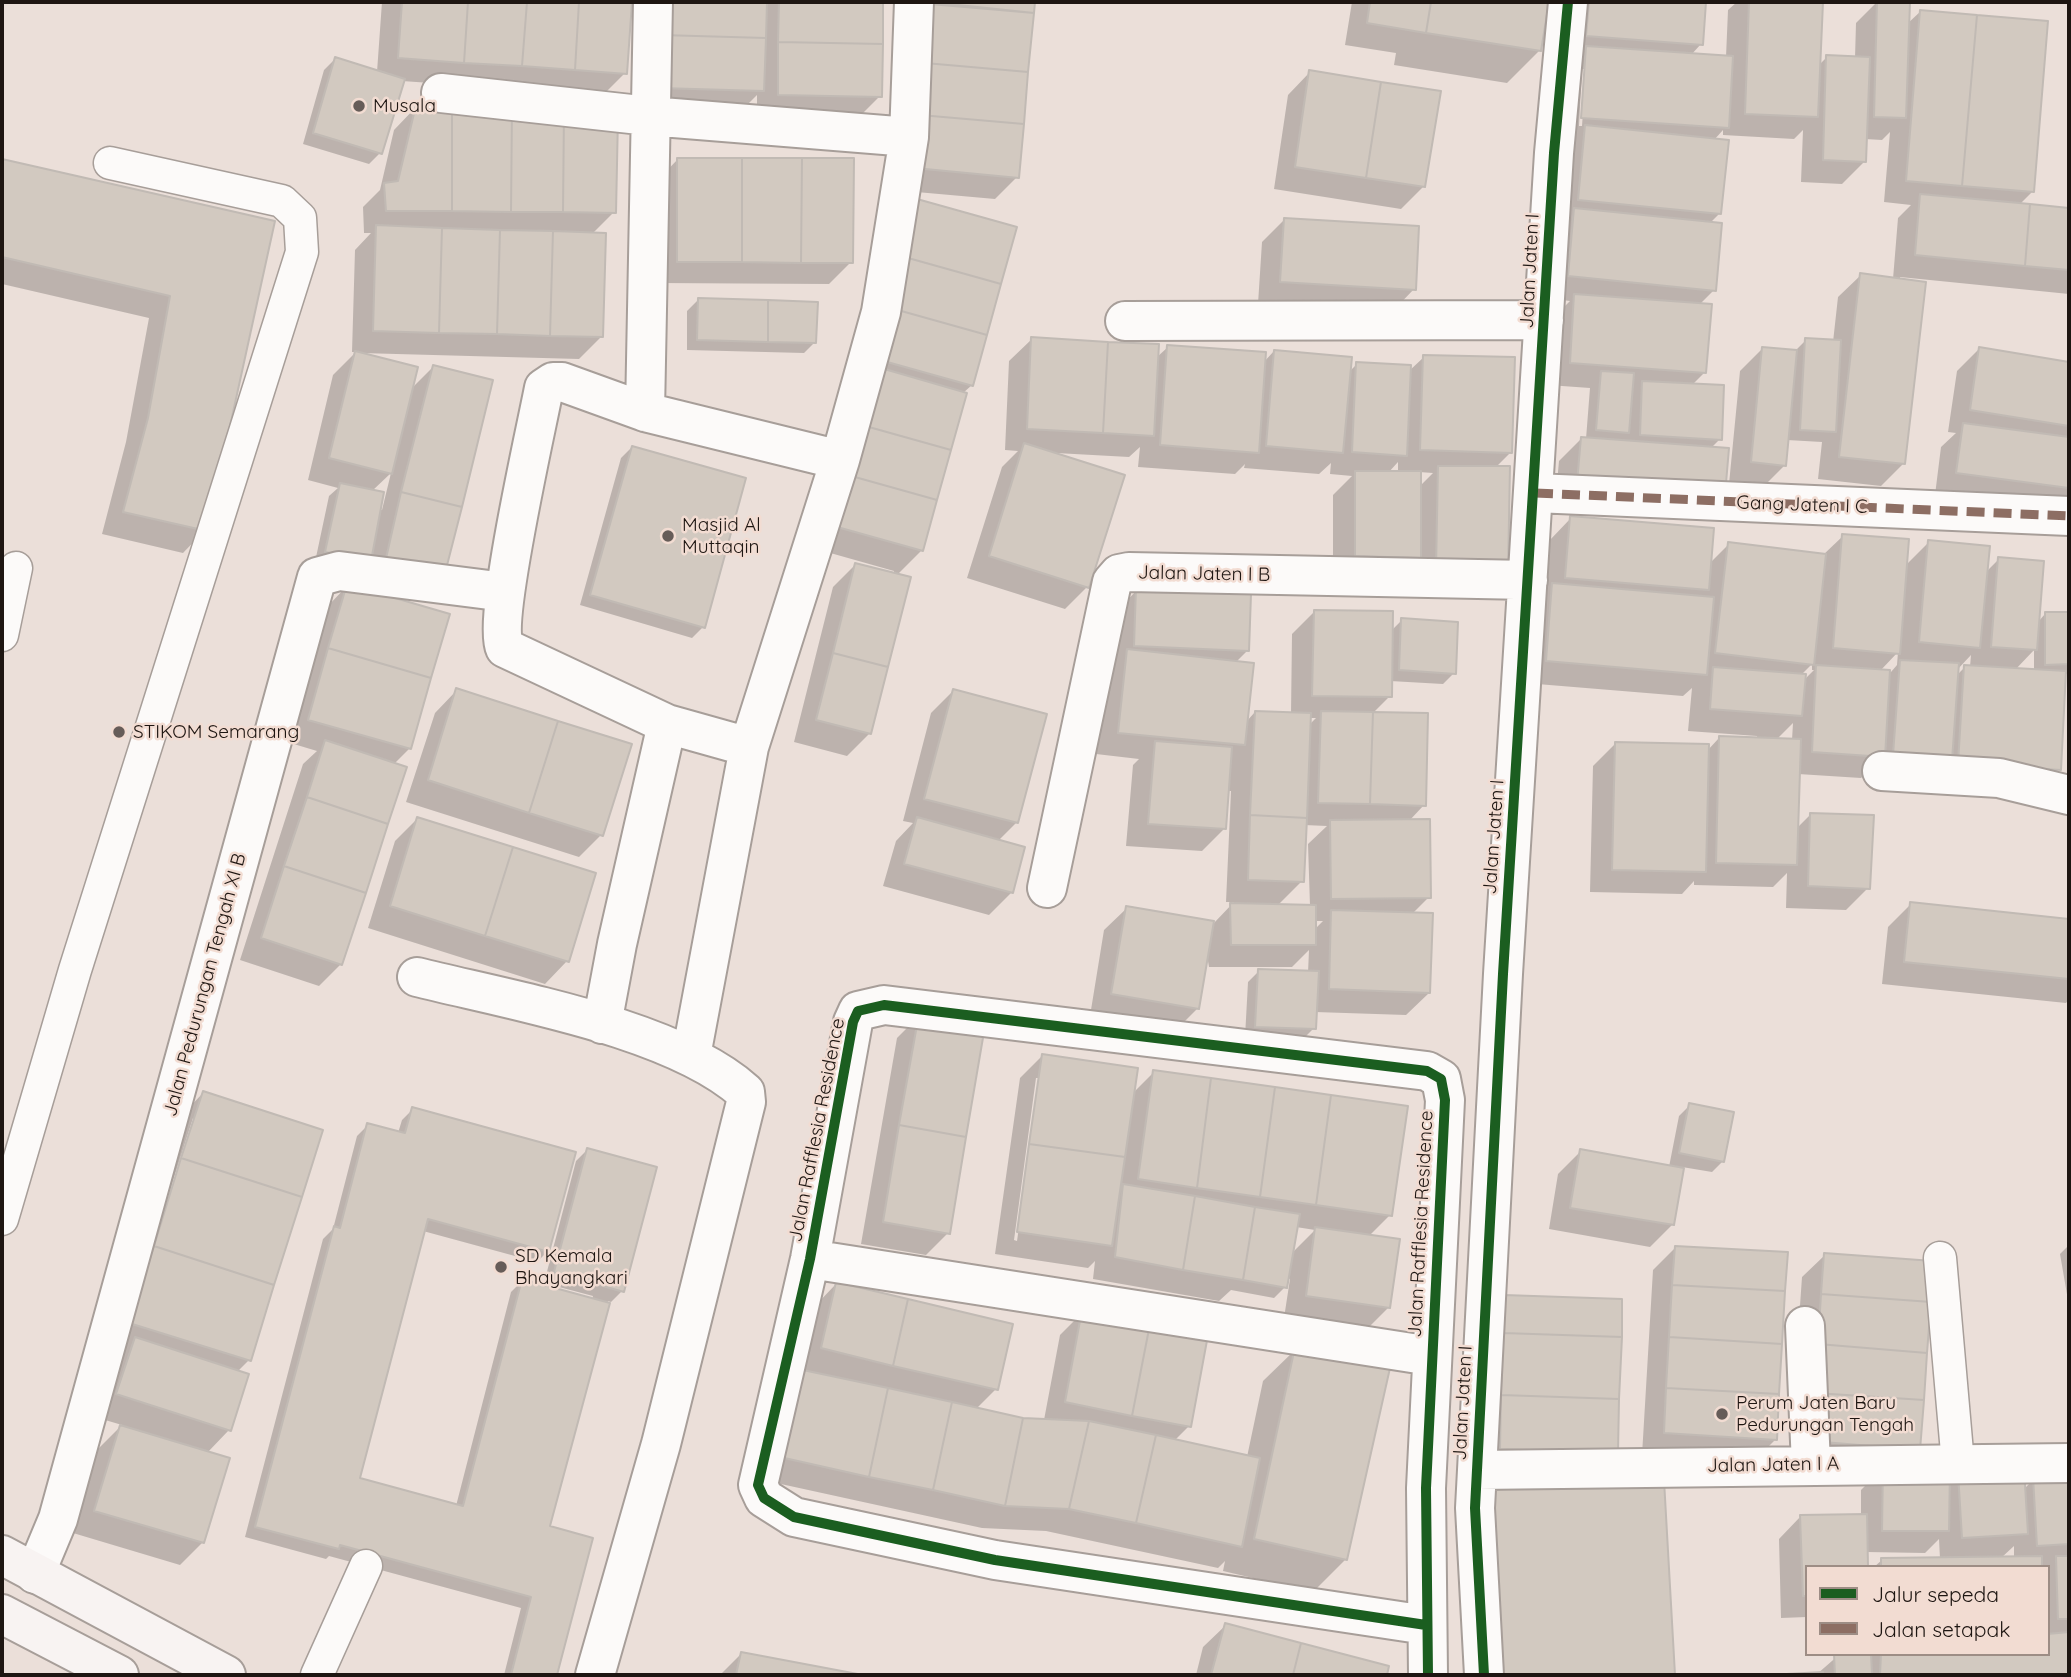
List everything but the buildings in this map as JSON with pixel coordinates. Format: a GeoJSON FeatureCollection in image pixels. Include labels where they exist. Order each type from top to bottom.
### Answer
{"type":"FeatureCollection","features":[{"type":"Feature","properties":{"kind":"main road"},"geometry":{"type":"LineString","coordinates":[[2,1555],[226,1675]]}},
{"type":"Feature","properties":{"kind":"main road"},"geometry":{"type":"LineString","coordinates":[[2,1614],[119,1675]]}},
{"type":"Feature","properties":{"kind":"street"},"geometry":{"type":"LineString","coordinates":[[645,412],[653,2]]}},
{"type":"Feature","properties":{"kind":"street"},"geometry":{"type":"LineString","coordinates":[[691,1056],[697,1036],[749,747],[840,460],[881,312],[909,137],[914,2]]}},
{"type":"Feature","properties":{"kind":"street","name":"Jalan Jaten I"},"geometry":{"type":"LineString","coordinates":[[1485,1675],[1475,1508],[1554,153],[1569,2]]}},
{"type":"Feature","properties":{"kind":"street"},"geometry":{"type":"LineString","coordinates":[[441,93],[649,116],[909,137]]}},
{"type":"Feature","properties":{"kind":"street"},"geometry":{"type":"LineString","coordinates":[[1125,321],[1544,320]]}},
{"type":"Feature","properties":{"kind":"street"},"geometry":{"type":"LineString","coordinates":[[749,747],[667,724],[505,649],[500,639],[505,592],[544,388],[553,382],[562,382],[645,412],[840,460]]}},
{"type":"Feature","properties":{"kind":"street","name":"Gang Jaten I C"},"geometry":{"type":"LineString","coordinates":[[1535,493],[2069,516]]}},
{"type":"Feature","properties":{"kind":"street","name":"Jalan Pedurungan Tengah XI B"},"geometry":{"type":"LineString","coordinates":[[36,1574],[58,1519],[317,577],[338,571],[505,592]]}},
{"type":"Feature","properties":{"kind":"street","name":"Jalan Jaten I B"},"geometry":{"type":"LineString","coordinates":[[1047,888],[1112,582],[1119,574],[1528,580]]}},
{"type":"Feature","properties":{"kind":"street"},"geometry":{"type":"LineString","coordinates":[[603,1024],[617,944],[667,724]]}},
{"type":"Feature","properties":{"kind":"street"},"geometry":{"type":"LineString","coordinates":[[1882,771],[1999,778],[2069,794]]}},
{"type":"Feature","properties":{"kind":"street"},"geometry":{"type":"LineString","coordinates":[[417,977],[603,1024],[691,1056],[745,1092],[746,1102],[661,1444],[594,1675]]}},
{"type":"Feature","properties":{"kind":"street","name":"Jalan Rafflesia Residence"},"geometry":{"type":"LineString","coordinates":[[1426,1625],[995,1560],[794,1517],[764,1498],[758,1485],[810,1259],[853,1022],[858,1011],[884,1005],[1427,1071],[1441,1079],[1445,1100],[1426,1488],[1428,1675]]}},
{"type":"Feature","properties":{"kind":"street","name":"Jalan Rafflesia Residence"},"geometry":{"type":"LineString","coordinates":[[810,1259],[1431,1356]]}},
{"type":"Feature","properties":{"kind":"street"},"geometry":{"type":"LineString","coordinates":[[1805,1326],[1811,1465]]}},
{"type":"Feature","properties":{"kind":"street","name":"Jalan Jaten I A"},"geometry":{"type":"LineString","coordinates":[[1477,1470],[2069,1462]]}},
{"type":"Feature","properties":{"kind":"lane"},"geometry":{"type":"LineString","coordinates":[[2,1219],[75,970],[302,252],[300,218],[282,201],[110,163]]}},
{"type":"Feature","properties":{"kind":"lane"},"geometry":{"type":"LineString","coordinates":[[2,635],[16,568]]}},
{"type":"Feature","properties":{"kind":"lane"},"geometry":{"type":"LineString","coordinates":[[1940,1258],[1958,1464]]}},
{"type":"Feature","properties":{"kind":"lane"},"geometry":{"type":"LineString","coordinates":[[317,1675],[366,1566]]}},
{"type":"Feature","properties":{"kind":"marked path"},"geometry":{"type":"LineString","coordinates":[[1535,493],[2069,516]]}},
{"type":"Feature","properties":{"kind":"cycle path"},"geometry":{"type":"LineString","coordinates":[[1484,1675],[1475,1508],[1503,974],[1554,153],[1568,2]]}},
{"type":"Feature","properties":{"kind":"cycle path"},"geometry":{"type":"LineString","coordinates":[[1426,1625],[995,1560],[794,1517],[764,1498],[758,1485],[810,1259],[853,1022],[858,1011],[884,1005],[1427,1071],[1441,1079],[1445,1100],[1426,1488],[1428,1675]]}},
{"type":"Feature","properties":{"kind":"place","name":"Musala"},"geometry":{"type":"Point","coordinates":[359,106]}},
{"type":"Feature","properties":{"kind":"place","name":"Masjid Al Muttaqin"},"geometry":{"type":"Point","coordinates":[668,536]}},
{"type":"Feature","properties":{"kind":"place","name":"STIKOM Semarang"},"geometry":{"type":"Point","coordinates":[119,732]}},
{"type":"Feature","properties":{"kind":"place","name":"SD Kemala Bhayangkari"},"geometry":{"type":"Point","coordinates":[501,1267]}},
{"type":"Feature","properties":{"kind":"place","name":"Perum Jaten Baru Pedurungan Tengah"},"geometry":{"type":"Point","coordinates":[1722,1414]}}]}
